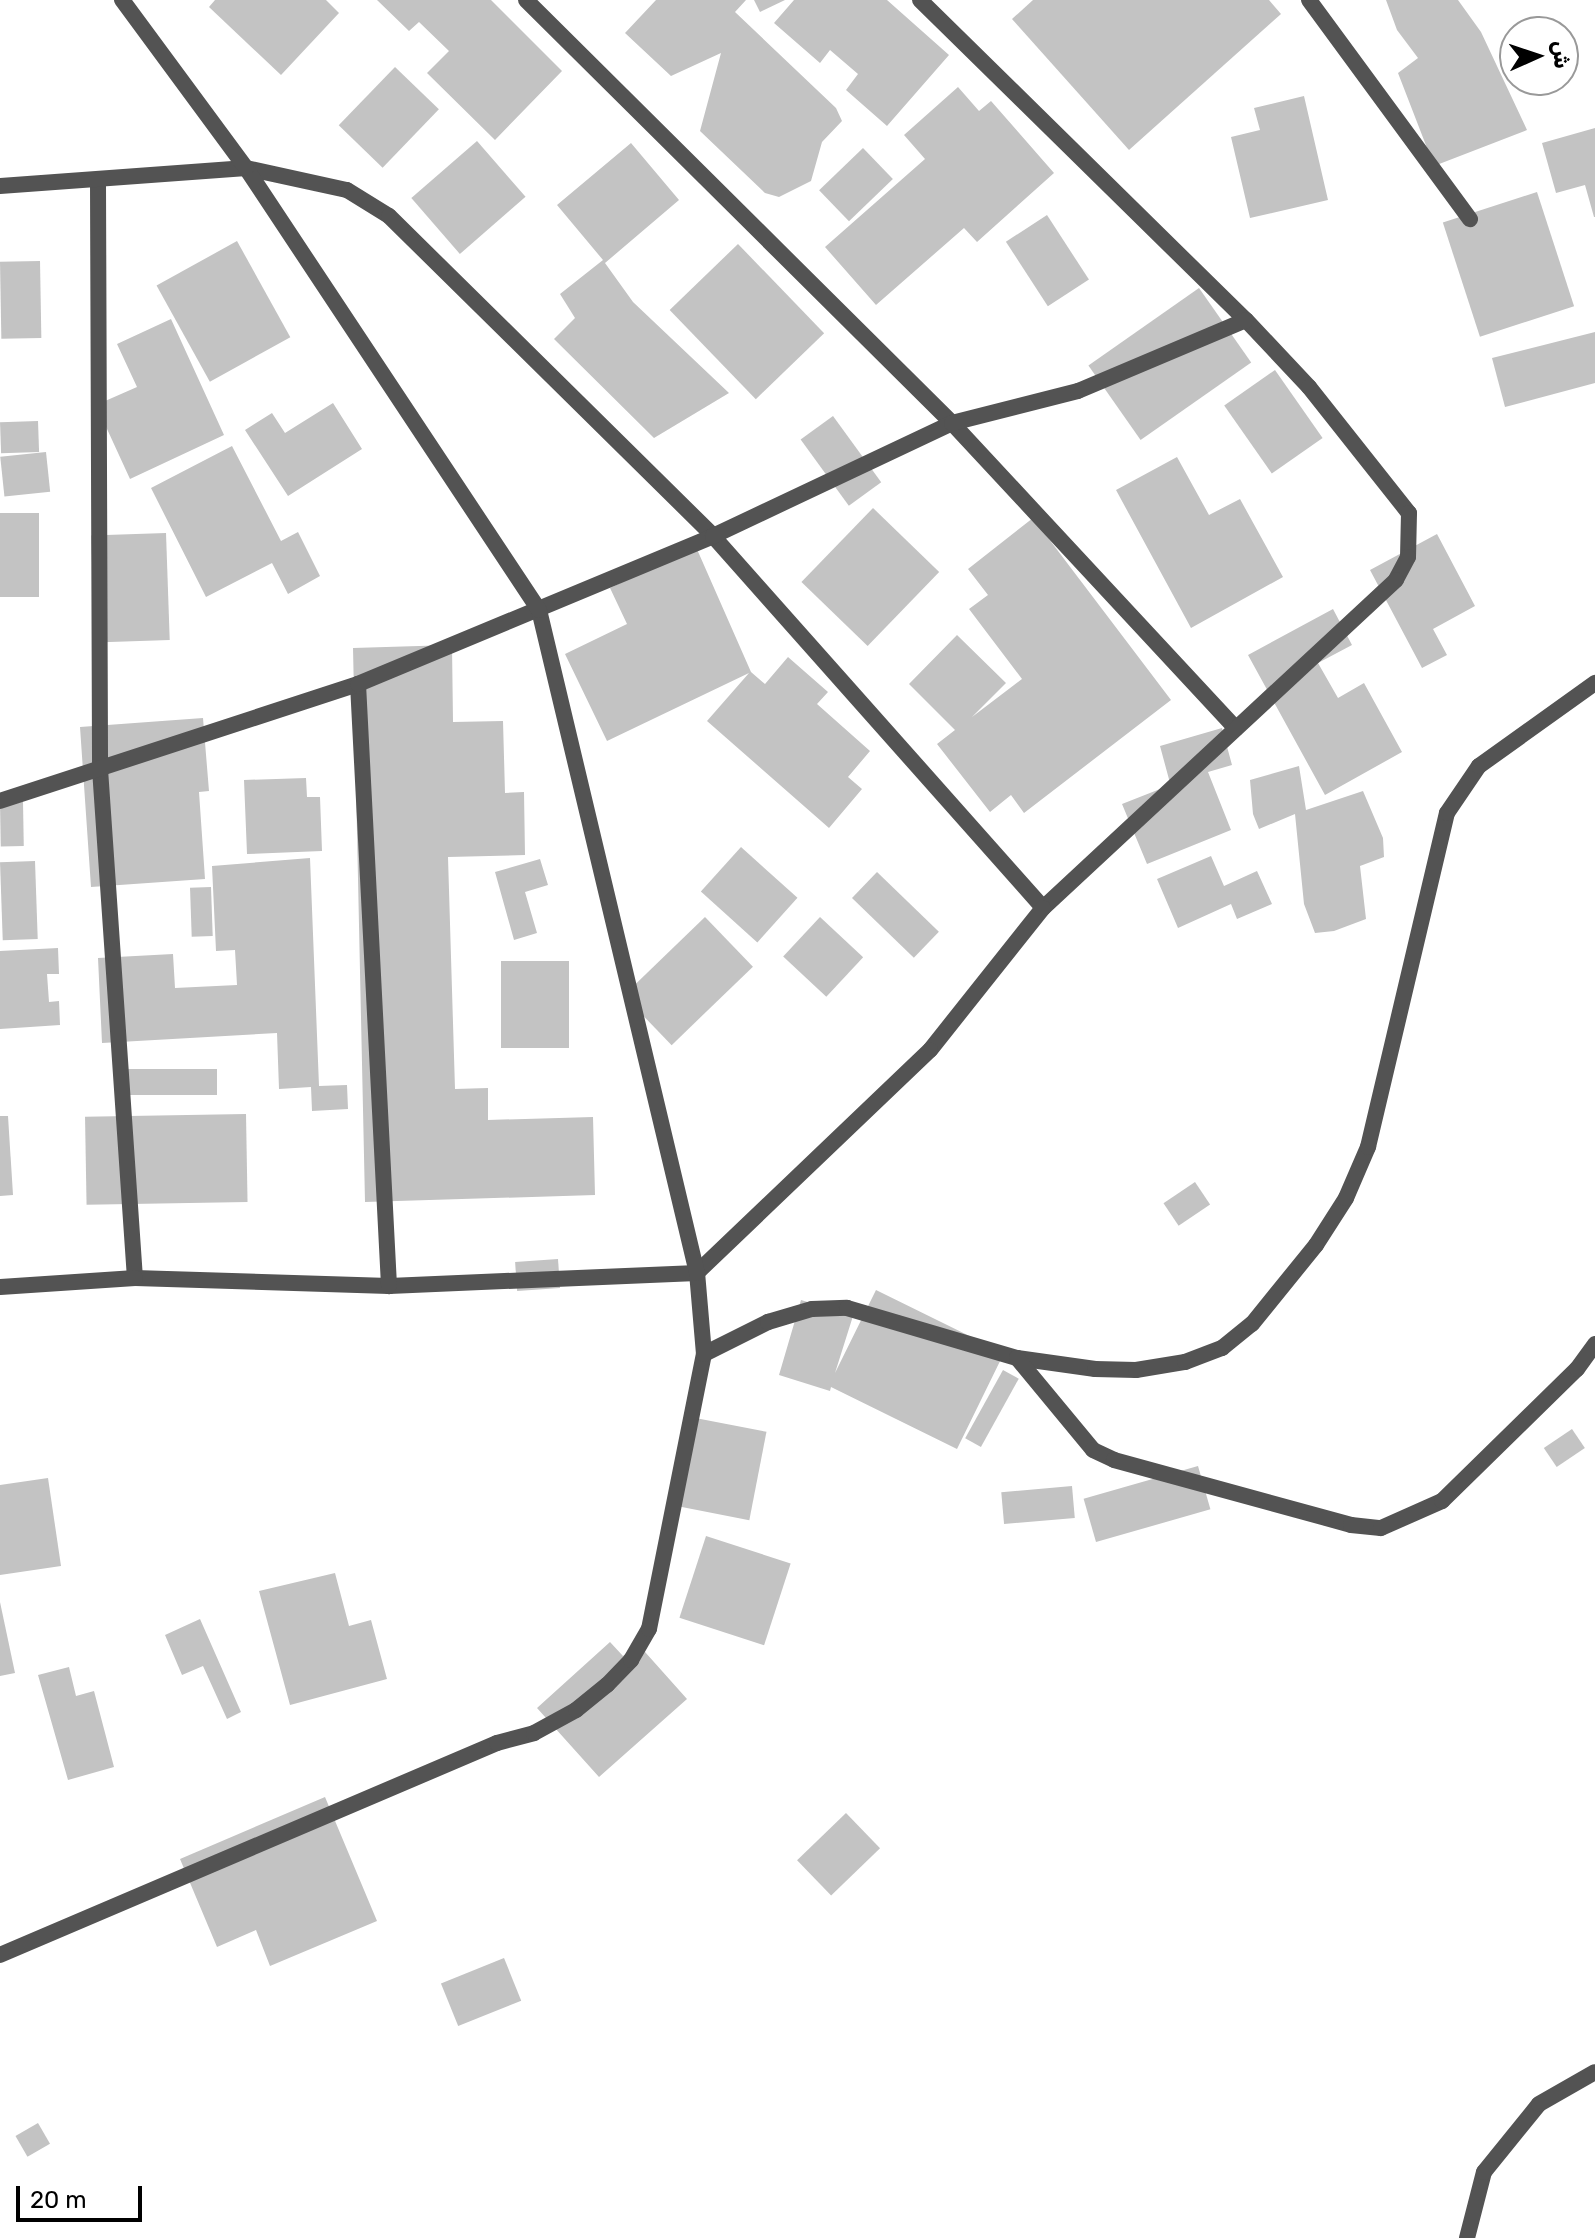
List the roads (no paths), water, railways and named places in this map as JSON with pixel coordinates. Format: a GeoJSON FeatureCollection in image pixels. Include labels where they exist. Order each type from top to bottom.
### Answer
{"type":"FeatureCollection","features":[{"type":"Feature","properties":{"kind":"street"},"geometry":{"type":"LineString","coordinates":[[0,1955],[497,1743],[534,1733],[576,1710],[607,1685],[631,1660],[649,1629],[704,1354],[697,1273],[539,610],[246,168],[122,0]]}},
{"type":"Feature","properties":{"kind":"street"},"geometry":{"type":"LineString","coordinates":[[526,0],[952,423],[1236,729]]}},
{"type":"Feature","properties":{"kind":"street"},"geometry":{"type":"LineString","coordinates":[[0,1287],[135,1278],[389,1286],[697,1273],[930,1050],[1043,908],[1396,580],[1411,535],[1409,513],[1309,387],[1246,320],[920,0]]}},
{"type":"Feature","properties":{"kind":"street"},"geometry":{"type":"LineString","coordinates":[[1309,0],[1470,219]]}},
{"type":"Feature","properties":{"kind":"street"},"geometry":{"type":"LineString","coordinates":[[0,186],[98,182],[246,168],[347,190],[389,216],[713,536],[1043,908]]}},
{"type":"Feature","properties":{"kind":"street"},"geometry":{"type":"LineString","coordinates":[[98,182],[100,769],[135,1278]]}},
{"type":"Feature","properties":{"kind":"street"},"geometry":{"type":"LineString","coordinates":[[0,801],[358,684],[713,536],[952,423],[1078,391],[1246,320]]}},
{"type":"Feature","properties":{"kind":"street"},"geometry":{"type":"LineString","coordinates":[[704,1354],[768,1322],[812,1309],[847,1308],[1017,1358],[1136,1370],[1185,1362],[1222,1348],[1252,1324],[1316,1245],[1346,1198],[1368,1147],[1447,813],[1479,766],[1595,683]]}},
{"type":"Feature","properties":{"kind":"street"},"geometry":{"type":"LineString","coordinates":[[358,684],[389,1286]]}},
{"type":"Feature","properties":{"kind":"street"},"geometry":{"type":"LineString","coordinates":[[1017,1358],[1093,1450],[1114,1460],[1351,1525],[1381,1528],[1442,1501],[1577,1369],[1595,1344]]}},
{"type":"Feature","properties":{"kind":"street"},"geometry":{"type":"LineString","coordinates":[[1467,2238],[1484,2172],[1539,2104],[1595,2072]]}}]}
